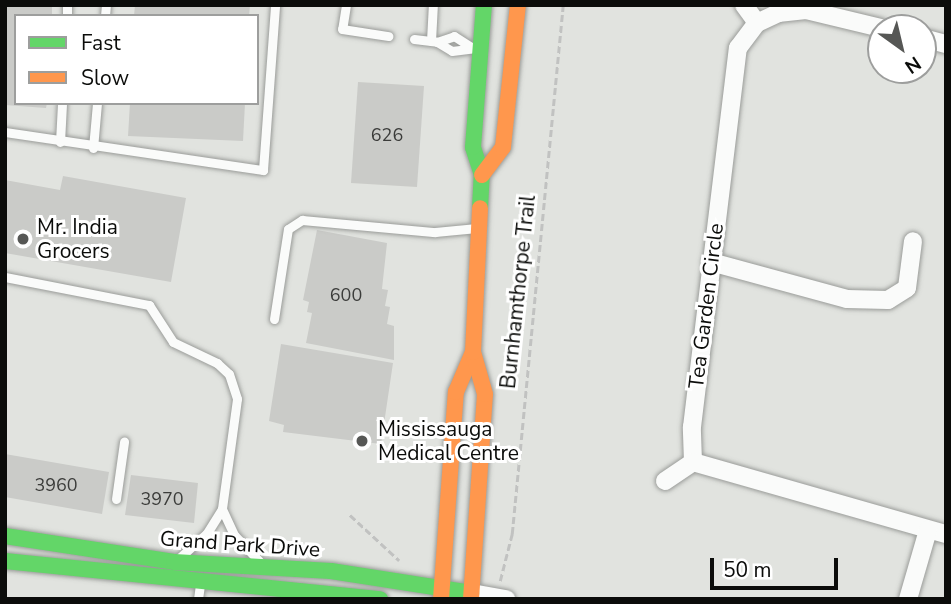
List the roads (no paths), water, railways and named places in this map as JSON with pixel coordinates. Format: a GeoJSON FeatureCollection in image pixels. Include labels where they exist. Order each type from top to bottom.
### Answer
{"type":"FeatureCollection","features":[{"type":"Feature","properties":{"kind":"main road"},"geometry":{"type":"LineString","coordinates":[[471,596],[485,394],[473,352],[482,175],[473,146],[475,48],[484,5]]}},
{"type":"Feature","properties":{"kind":"main road"},"geometry":{"type":"LineString","coordinates":[[482,175],[503,147],[518,5]]}},
{"type":"Feature","properties":{"kind":"main road"},"geometry":{"type":"LineString","coordinates":[[442,593],[456,392],[473,352]]}},
{"type":"Feature","properties":{"kind":"main road","name":"Grand Park Drive"},"geometry":{"type":"LineString","coordinates":[[5,536],[174,562],[263,566],[471,596]]}},
{"type":"Feature","properties":{"kind":"main road","name":"Grand Park Drive"},"geometry":{"type":"LineString","coordinates":[[5,561],[199,591],[380,599]]}},
{"type":"Feature","properties":{"kind":"street"},"geometry":{"type":"LineString","coordinates":[[744,5],[757,23],[778,13],[806,10],[867,25]]}},
{"type":"Feature","properties":{"kind":"street","name":"Tea Garden Circle"},"geometry":{"type":"LineString","coordinates":[[693,462],[711,262],[738,48],[757,23]]}},
{"type":"Feature","properties":{"kind":"street"},"geometry":{"type":"LineString","coordinates":[[711,262],[848,299],[888,300],[906,288],[913,241]]}},
{"type":"Feature","properties":{"kind":"street"},"geometry":{"type":"LineString","coordinates":[[665,481],[693,462],[937,532],[908,599]]}},
{"type":"Feature","properties":{"kind":"street"},"geometry":{"type":"LineString","coordinates":[[471,596],[506,599]]}},
{"type":"Feature","properties":{"kind":"lane"},"geometry":{"type":"LineString","coordinates":[[5,132],[93,148],[263,170],[275,5]]}},
{"type":"Feature","properties":{"kind":"lane"},"geometry":{"type":"LineString","coordinates":[[346,5],[342,30],[388,36]]}},
{"type":"Feature","properties":{"kind":"lane"},"geometry":{"type":"LineString","coordinates":[[433,5],[434,42]]}},
{"type":"Feature","properties":{"kind":"lane"},"geometry":{"type":"LineString","coordinates":[[434,42],[454,36],[475,48]]}},
{"type":"Feature","properties":{"kind":"lane"},"geometry":{"type":"LineString","coordinates":[[414,39],[434,42],[452,51],[475,48]]}},
{"type":"Feature","properties":{"kind":"lane"},"geometry":{"type":"LineString","coordinates":[[60,142],[62,105]]}},
{"type":"Feature","properties":{"kind":"lane"},"geometry":{"type":"LineString","coordinates":[[93,148],[97,105]]}},
{"type":"Feature","properties":{"kind":"lane"},"geometry":{"type":"LineString","coordinates":[[274,319],[288,229],[302,220],[435,232],[479,228]]}},
{"type":"Feature","properties":{"kind":"lane"},"geometry":{"type":"LineString","coordinates":[[5,277],[149,306],[173,342],[217,363],[229,374],[237,399],[222,509],[206,533],[174,562]]}},
{"type":"Feature","properties":{"kind":"lane"},"geometry":{"type":"LineString","coordinates":[[116,499],[124,442]]}},
{"type":"Feature","properties":{"kind":"lane"},"geometry":{"type":"LineString","coordinates":[[222,509],[234,535],[263,566]]}},
{"type":"Feature","properties":{"kind":"place","name":"Mr. India Grocers"},"geometry":{"type":"Point","coordinates":[23,239]}},
{"type":"Feature","properties":{"kind":"place","name":"Mississauga Medical Centre"},"geometry":{"type":"Point","coordinates":[362,441]}}]}
